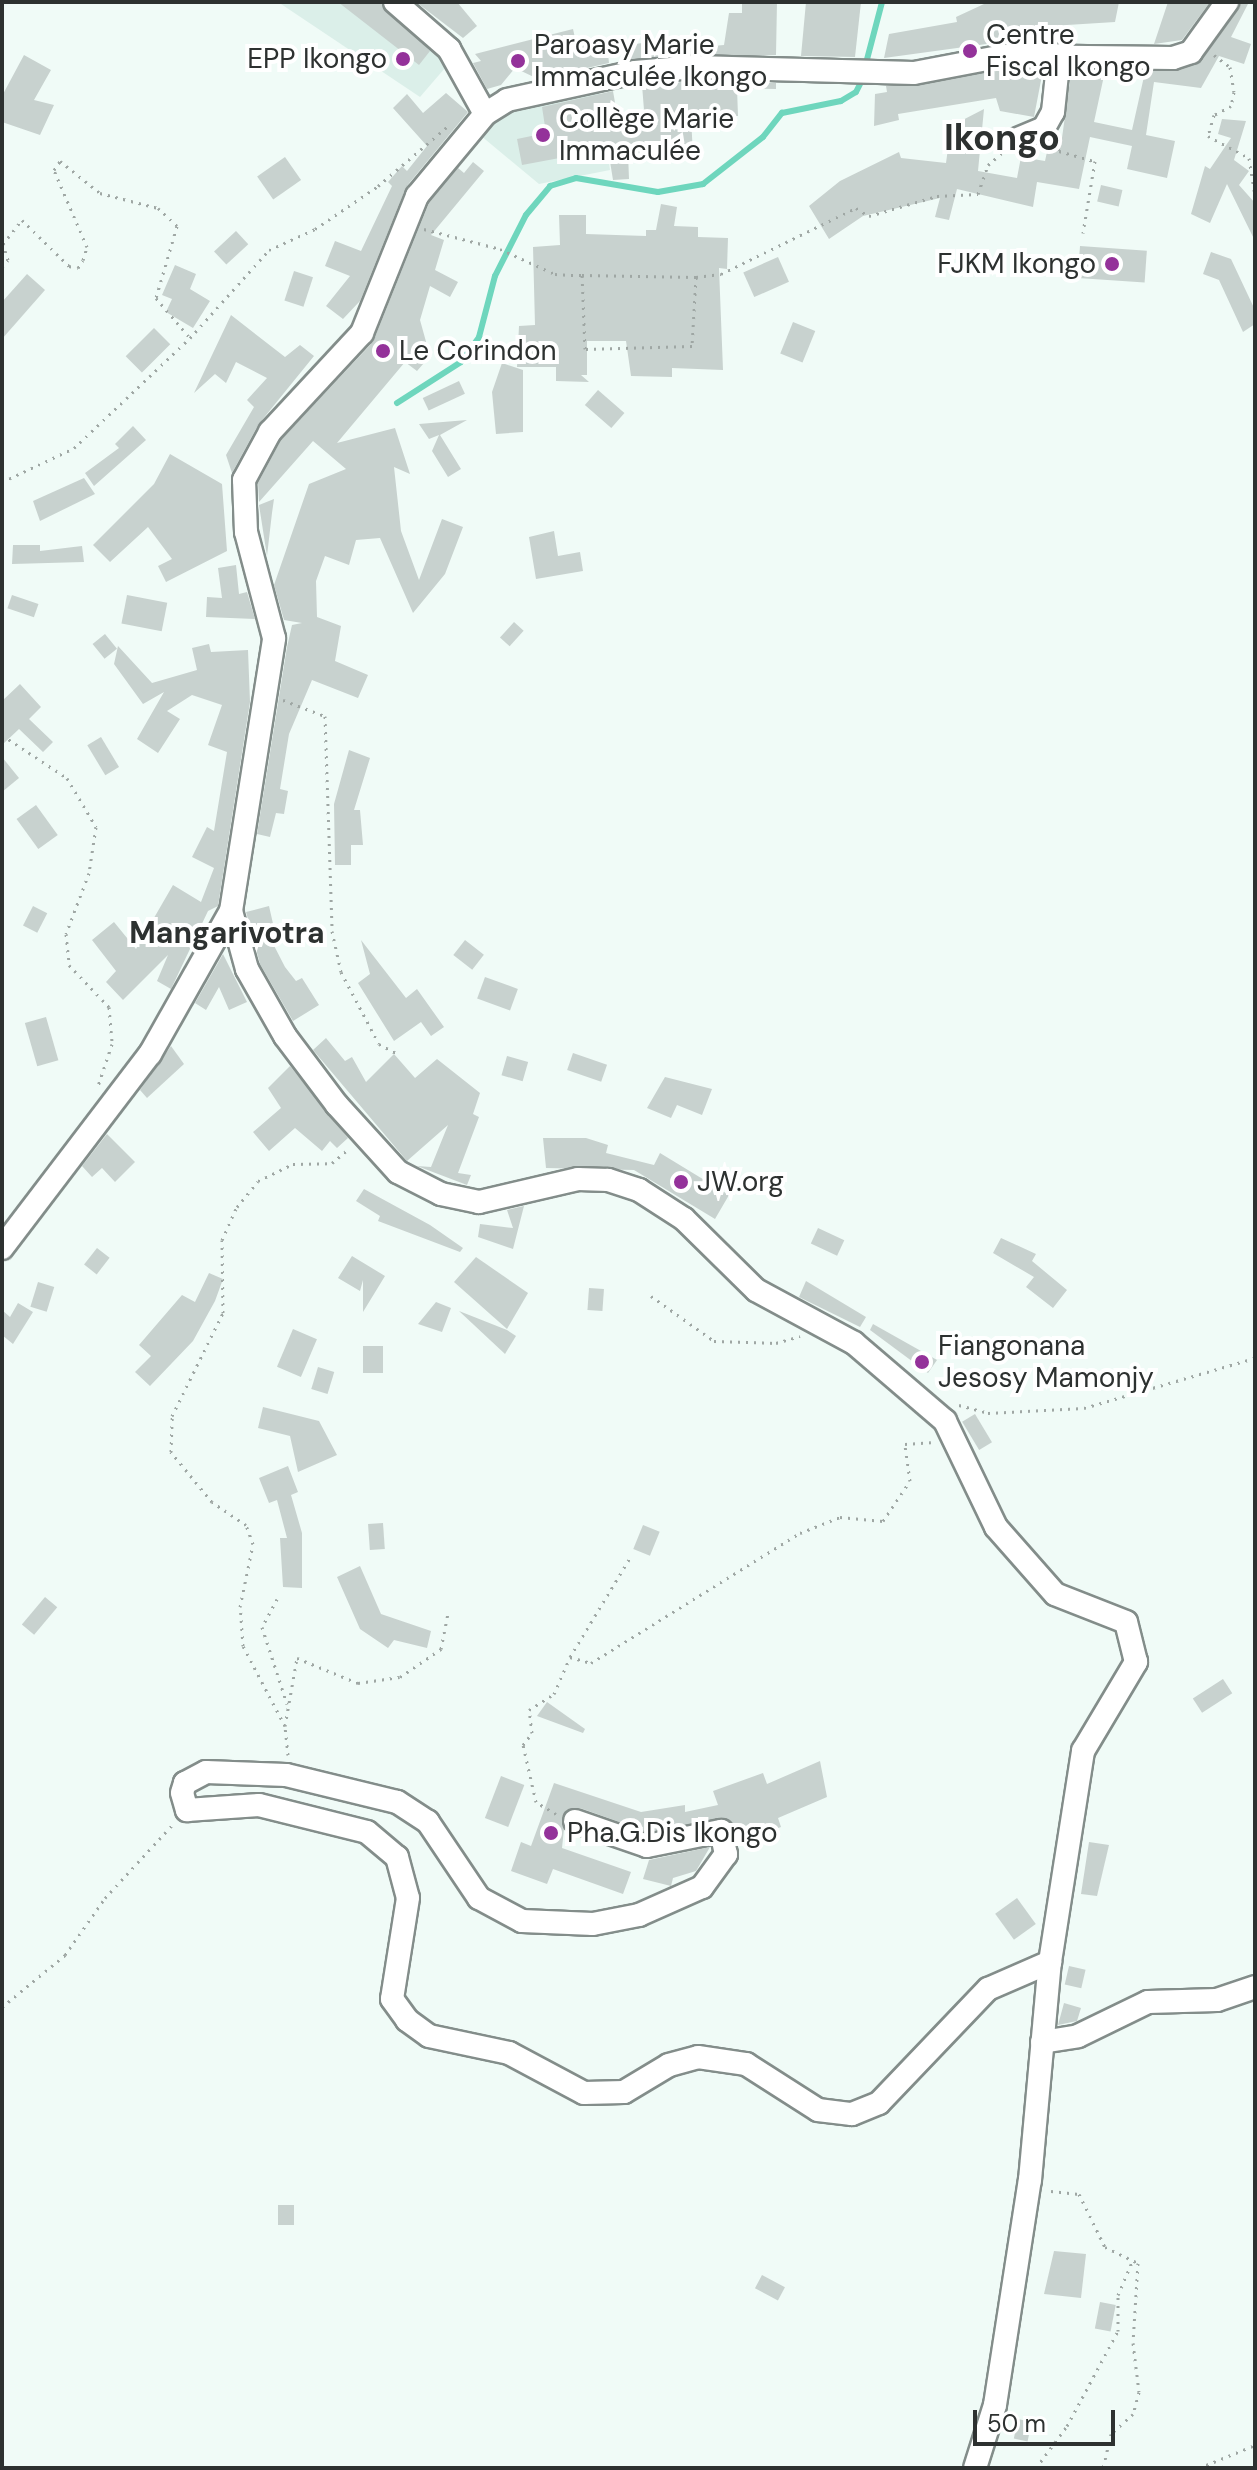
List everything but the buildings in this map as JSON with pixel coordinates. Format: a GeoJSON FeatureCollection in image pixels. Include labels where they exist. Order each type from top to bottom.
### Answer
{"type":"FeatureCollection","features":[{"type":"Feature","properties":{"kind":"street"},"geometry":{"type":"LineString","coordinates":[[395,2],[449,49],[478,122]]}},
{"type":"Feature","properties":{"kind":"street"},"geometry":{"type":"LineString","coordinates":[[2,1248],[150,1054],[231,911],[274,638],[246,532],[244,480],[270,432],[362,333],[403,220],[478,122],[507,100],[635,72],[864,72],[1059,55],[1173,58],[1191,52],[1227,2]]}},
{"type":"Feature","properties":{"kind":"street"},"geometry":{"type":"LineString","coordinates":[[1018,139],[1044,128],[1053,112],[1059,55]]}},
{"type":"Feature","properties":{"kind":"street"},"geometry":{"type":"LineString","coordinates":[[231,911],[242,958],[285,1036],[398,1172],[441,1194],[479,1202],[578,1179],[639,1190],[684,1219],[756,1290],[854,1343],[945,1421],[996,1527],[1055,1594],[1126,1622],[1136,1662],[1083,1751],[1050,1962],[1030,2180],[995,2405],[975,2468]]}},
{"type":"Feature","properties":{"kind":"street"},"geometry":{"type":"LineString","coordinates":[[575,1821],[647,1846],[664,1846],[705,1829],[721,1831],[723,1865],[702,1887],[639,1915],[593,1924],[522,1921],[479,1898],[428,1822],[397,1802],[286,1775],[206,1772],[185,1783],[187,1810],[259,1805],[367,1832],[397,1857],[408,1898],[392,1999],[407,2020],[429,2036],[509,2053],[584,2093],[624,2092],[669,2065],[698,2057],[746,2064],[818,2110],[852,2114],[879,2103],[988,1989],[1050,1962]]}},
{"type":"Feature","properties":{"kind":"street"},"geometry":{"type":"LineString","coordinates":[[1042,2042],[1078,2036],[1148,2002],[1217,2000],[1255,1987]]}},
{"type":"Feature","properties":{"kind":"path"},"geometry":{"type":"LineString","coordinates":[[1204,37],[1230,67],[1234,92],[1231,106],[1214,115],[1208,136],[1249,158],[1255,194]]}},
{"type":"Feature","properties":{"kind":"path"},"geometry":{"type":"LineString","coordinates":[[2,482],[74,448],[190,338],[269,250],[378,186],[446,126],[478,122]]}},
{"type":"Feature","properties":{"kind":"path"},"geometry":{"type":"LineString","coordinates":[[1044,128],[1060,142],[1059,151],[1095,161],[1083,233]]}},
{"type":"Feature","properties":{"kind":"path"},"geometry":{"type":"LineString","coordinates":[[403,220],[500,249],[555,274],[696,277],[721,274],[856,208],[869,216],[937,196],[978,194],[988,165],[1018,139]]}},
{"type":"Feature","properties":{"kind":"path"},"geometry":{"type":"LineString","coordinates":[[2,267],[8,260],[3,244],[22,220],[69,266],[78,268],[83,260],[87,247],[54,170],[60,161],[100,193],[168,215],[177,226],[175,248],[156,298],[190,338]]}},
{"type":"Feature","properties":{"kind":"path"},"geometry":{"type":"LineString","coordinates":[[582,275],[585,349],[692,346],[696,277]]}},
{"type":"Feature","properties":{"kind":"path"},"geometry":{"type":"LineString","coordinates":[[267,694],[325,716],[332,931],[341,972],[379,1044],[396,1053]]}},
{"type":"Feature","properties":{"kind":"path"},"geometry":{"type":"LineString","coordinates":[[2,735],[67,778],[96,827],[89,873],[66,934],[69,965],[109,1007],[112,1044],[94,1096]]}},
{"type":"Feature","properties":{"kind":"path"},"geometry":{"type":"LineString","coordinates":[[285,1726],[243,1646],[240,1607],[253,1544],[246,1525],[186,1476],[171,1452],[172,1416],[223,1313],[222,1240],[237,1207],[258,1181],[293,1164],[332,1163],[365,1135]]}},
{"type":"Feature","properties":{"kind":"path"},"geometry":{"type":"LineString","coordinates":[[651,1296],[714,1341],[776,1343],[825,1328]]}},
{"type":"Feature","properties":{"kind":"path"},"geometry":{"type":"LineString","coordinates":[[570,1657],[591,1663],[800,1533],[840,1517],[883,1521],[910,1481],[905,1444],[932,1442],[958,1405],[988,1413],[1084,1408],[1255,1358]]}},
{"type":"Feature","properties":{"kind":"path"},"geometry":{"type":"LineString","coordinates":[[575,1821],[536,1802],[523,1745],[532,1733],[529,1710],[554,1694],[570,1657],[630,1558]]}},
{"type":"Feature","properties":{"kind":"path"},"geometry":{"type":"LineString","coordinates":[[277,1599],[262,1627],[288,1708]]}},
{"type":"Feature","properties":{"kind":"path"},"geometry":{"type":"LineString","coordinates":[[286,1775],[285,1726],[297,1658],[358,1683],[400,1677],[441,1649],[448,1614]]}},
{"type":"Feature","properties":{"kind":"path"},"geometry":{"type":"LineString","coordinates":[[2,2007],[65,1955],[105,1898],[187,1810]]}},
{"type":"Feature","properties":{"kind":"path"},"geometry":{"type":"LineString","coordinates":[[1030,2180],[1079,2194],[1105,2247],[1138,2263],[1133,2343],[1139,2392],[1133,2414],[1111,2434],[1103,2468]]}},
{"type":"Feature","properties":{"kind":"path"},"geometry":{"type":"LineString","coordinates":[[1036,2468],[1067,2426],[1118,2331],[1118,2295],[1132,2261]]}},
{"type":"Feature","properties":{"kind":"path"},"geometry":{"type":"LineString","coordinates":[[1199,2468],[1255,2445]]}},
{"type":"Feature","properties":{"kind":"shaded area","name":"EPP Ikongo"},"geometry":{"type":"Polygon","coordinates":[[[278,2],[385,2],[443,49],[445,68],[420,97],[278,2]]]}},
{"type":"Feature","properties":{"kind":"shaded area","name":"Collège Marie Immaculée"},"geometry":{"type":"Polygon","coordinates":[[[598,85],[610,170],[539,184],[480,135],[496,112],[598,85]]]}},
{"type":"Feature","properties":{"kind":"waterway"},"geometry":{"type":"LineString","coordinates":[[865,67],[882,2]]}},
{"type":"Feature","properties":{"kind":"waterway"},"geometry":{"type":"LineString","coordinates":[[397,403],[461,362],[479,337],[495,276],[526,215],[550,186],[576,178],[658,192],[703,184],[763,137],[782,113],[841,101],[856,92],[863,78]]}},
{"type":"Feature","properties":{"kind":"place","name":"Centre Fiscal Ikongo"},"geometry":{"type":"Point","coordinates":[970,51]}},
{"type":"Feature","properties":{"kind":"place","name":"EPP Ikongo"},"geometry":{"type":"Point","coordinates":[403,59]}},
{"type":"Feature","properties":{"kind":"place","name":"Paroasy Marie Immaculée Ikongo"},"geometry":{"type":"Point","coordinates":[518,61]}},
{"type":"Feature","properties":{"kind":"place","name":"Collège Marie Immaculée"},"geometry":{"type":"Point","coordinates":[543,135]}},
{"type":"Feature","properties":{"kind":"place","name":"FJKM Ikongo"},"geometry":{"type":"Point","coordinates":[1112,264]}},
{"type":"Feature","properties":{"kind":"place","name":"Le Corindon"},"geometry":{"type":"Point","coordinates":[383,351]}},
{"type":"Feature","properties":{"kind":"place","name":"JW.org"},"geometry":{"type":"Point","coordinates":[681,1182]}},
{"type":"Feature","properties":{"kind":"place","name":"Fiangonana Jesosy Mamonjy"},"geometry":{"type":"Point","coordinates":[922,1362]}},
{"type":"Feature","properties":{"kind":"place","name":"Pha.G.Dis Ikongo"},"geometry":{"type":"Point","coordinates":[551,1833]}},
{"type":"Feature","properties":{"kind":"district","name":"Ikongo"},"geometry":{"type":"Point","coordinates":[1002,138]}},
{"type":"Feature","properties":{"kind":"district","name":"Mangarivotra"},"geometry":{"type":"Point","coordinates":[227,933]}}]}
